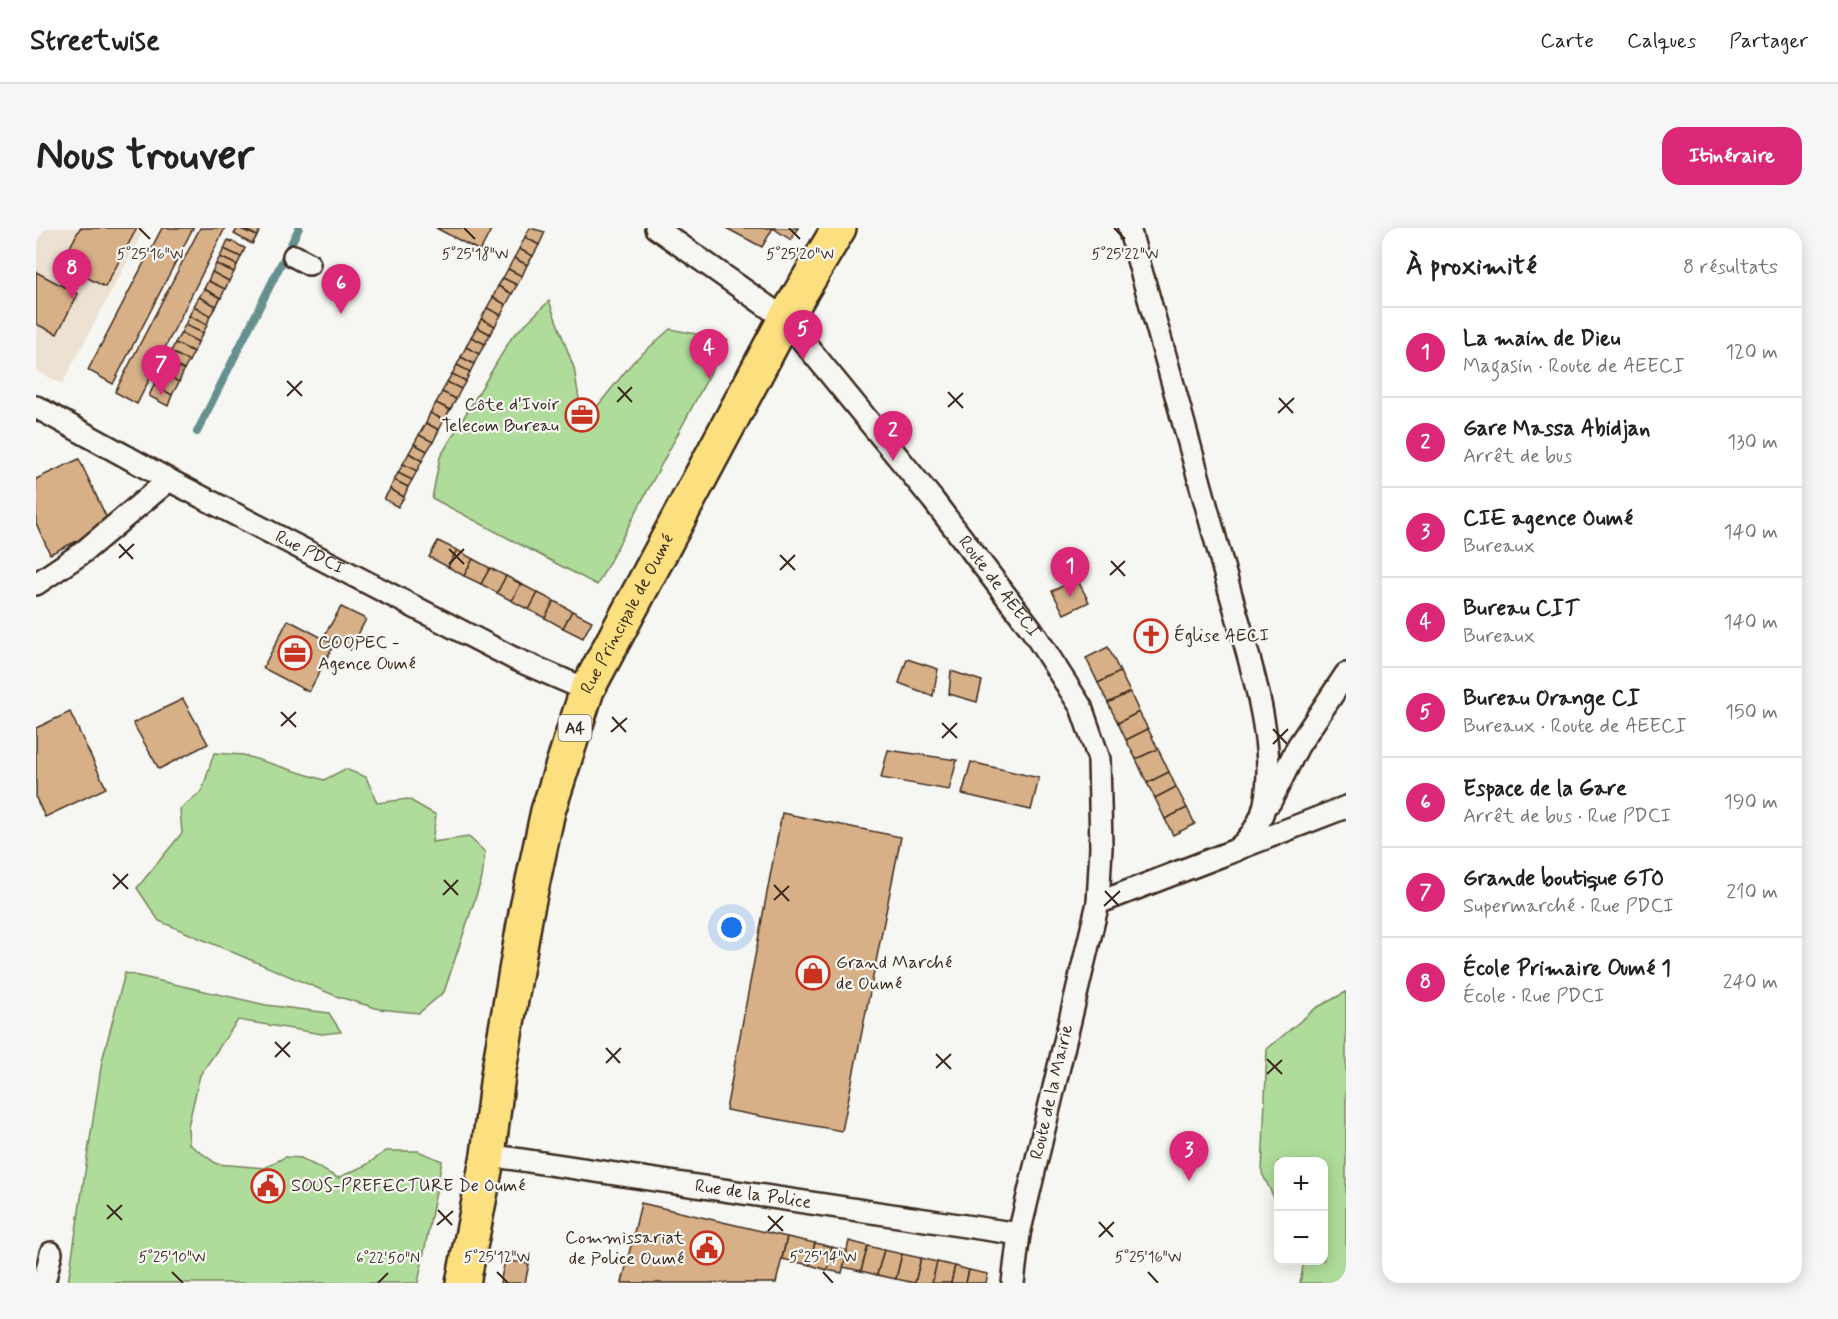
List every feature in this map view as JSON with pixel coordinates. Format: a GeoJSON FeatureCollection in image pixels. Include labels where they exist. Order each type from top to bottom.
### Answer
{"type":"FeatureCollection","features":[{"type":"Feature","properties":{"kind":"main road","name":"Rue Principale de Oumé"},"geometry":{"type":"LineString","coordinates":[[463,1283],[488,1155],[513,986],[548,811],[587,690],[785,319],[839,228]]}},
{"type":"Feature","properties":{"kind":"street","name":"Route de AEECI"},"geometry":{"type":"LineString","coordinates":[[656,228],[785,319],[933,500],[1018,611],[1081,707],[1099,759],[1101,835],[1098,903]]}},
{"type":"Feature","properties":{"kind":"street"},"geometry":{"type":"LineString","coordinates":[[1129,228],[1255,689],[1265,737],[1268,770],[1265,812]]}},
{"type":"Feature","properties":{"kind":"street","name":"Rue PDCI"},"geometry":{"type":"LineString","coordinates":[[36,407],[169,480],[513,658],[587,690]]}},
{"type":"Feature","properties":{"kind":"street"},"geometry":{"type":"LineString","coordinates":[[36,584],[106,535],[169,480]]}},
{"type":"Feature","properties":{"kind":"street"},"geometry":{"type":"LineString","coordinates":[[1236,850],[1250,838],[1298,746],[1346,674]]}},
{"type":"Feature","properties":{"kind":"street"},"geometry":{"type":"LineString","coordinates":[[1098,903],[1346,807]]}},
{"type":"Feature","properties":{"kind":"street","name":"Route de la Mairie"},"geometry":{"type":"LineString","coordinates":[[1013,1283],[1019,1234],[1098,903]]}},
{"type":"Feature","properties":{"kind":"street","name":"Rue de la Police"},"geometry":{"type":"LineString","coordinates":[[488,1155],[1019,1234]]}},
{"type":"Feature","properties":{"kind":"street"},"geometry":{"type":"LineString","coordinates":[[44,1283],[51,1253]]}},
{"type":"Feature","properties":{"kind":"shaded area"},"geometry":{"type":"Polygon","coordinates":[[[36,228],[145,228],[62,384],[36,371],[36,228]]]}},
{"type":"Feature","properties":{"kind":"green space"},"geometry":{"type":"Polygon","coordinates":[[[549,301],[574,368],[583,424],[633,362],[670,329],[728,340],[597,585],[432,498],[440,457],[512,337],[549,301]]]}},
{"type":"Feature","properties":{"kind":"green space"},"geometry":{"type":"Polygon","coordinates":[[[214,753],[243,755],[324,780],[345,769],[366,777],[377,803],[408,799],[436,815],[432,842],[469,837],[485,852],[482,878],[444,992],[419,1013],[379,1009],[336,996],[159,921],[137,888],[182,833],[180,809],[202,791],[214,753]]]}},
{"type":"Feature","properties":{"kind":"green space"},"geometry":{"type":"Polygon","coordinates":[[[125,973],[266,1005],[329,1013],[341,1032],[322,1034],[238,1020],[200,1075],[188,1126],[189,1144],[217,1164],[265,1168],[285,1157],[301,1158],[338,1178],[366,1165],[386,1151],[418,1151],[442,1161],[418,1283],[68,1283],[102,1061],[125,973]]]}},
{"type":"Feature","properties":{"kind":"green space"},"geometry":{"type":"Polygon","coordinates":[[[1346,992],[1346,1283],[1300,1283],[1303,1265],[1328,1265],[1328,1157],[1274,1157],[1274,1198],[1262,1173],[1267,1049],[1316,1008],[1346,992]]]}},
{"type":"Feature","properties":{"kind":"building"},"geometry":{"type":"Polygon","coordinates":[[[80,228],[137,228],[105,287],[61,264],[80,228]]]}},
{"type":"Feature","properties":{"kind":"building"},"geometry":{"type":"Polygon","coordinates":[[[162,228],[193,228],[113,384],[88,370],[162,228]]]}},
{"type":"Feature","properties":{"kind":"building"},"geometry":{"type":"Polygon","coordinates":[[[200,228],[225,228],[137,404],[115,392],[200,228]]]}},
{"type":"Feature","properties":{"kind":"building"},"geometry":{"type":"Polygon","coordinates":[[[238,228],[257,236],[252,244],[234,234],[238,228]]]}},
{"type":"Feature","properties":{"kind":"building"},"geometry":{"type":"Polygon","coordinates":[[[242,228],[261,228],[257,236],[242,228]]]}},
{"type":"Feature","properties":{"kind":"building"},"geometry":{"type":"Polygon","coordinates":[[[436,228],[492,228],[480,251],[436,228]]]}},
{"type":"Feature","properties":{"kind":"building"},"geometry":{"type":"Polygon","coordinates":[[[530,228],[545,232],[539,245],[525,237],[530,228]]]}},
{"type":"Feature","properties":{"kind":"building"},"geometry":{"type":"Polygon","coordinates":[[[726,228],[773,228],[762,247],[726,228]]]}},
{"type":"Feature","properties":{"kind":"building"},"geometry":{"type":"Polygon","coordinates":[[[773,228],[798,228],[791,240],[773,228]]]}},
{"type":"Feature","properties":{"kind":"building"},"geometry":{"type":"Polygon","coordinates":[[[525,237],[539,245],[533,256],[519,249],[525,237]]]}},
{"type":"Feature","properties":{"kind":"building"},"geometry":{"type":"Polygon","coordinates":[[[228,240],[245,248],[241,257],[224,249],[228,240]]]}},
{"type":"Feature","properties":{"kind":"building"},"geometry":{"type":"Polygon","coordinates":[[[224,249],[241,257],[237,265],[220,257],[224,249]]]}},
{"type":"Feature","properties":{"kind":"building"},"geometry":{"type":"Polygon","coordinates":[[[519,249],[533,256],[527,265],[514,258],[519,249]]]}},
{"type":"Feature","properties":{"kind":"building"},"geometry":{"type":"Polygon","coordinates":[[[220,257],[237,265],[234,272],[216,264],[220,257]]]}},
{"type":"Feature","properties":{"kind":"building"},"geometry":{"type":"Polygon","coordinates":[[[514,258],[527,265],[522,276],[508,269],[514,258]]]}},
{"type":"Feature","properties":{"kind":"building"},"geometry":{"type":"Polygon","coordinates":[[[216,264],[234,272],[229,281],[212,272],[216,264]]]}},
{"type":"Feature","properties":{"kind":"building"},"geometry":{"type":"Polygon","coordinates":[[[508,269],[522,276],[517,285],[503,278],[508,269]]]}},
{"type":"Feature","properties":{"kind":"building"},"geometry":{"type":"Polygon","coordinates":[[[36,272],[78,294],[57,334],[36,324],[36,272]]]}},
{"type":"Feature","properties":{"kind":"building"},"geometry":{"type":"Polygon","coordinates":[[[212,272],[229,281],[225,289],[208,281],[212,272]]]}},
{"type":"Feature","properties":{"kind":"building"},"geometry":{"type":"Polygon","coordinates":[[[503,278],[517,285],[512,294],[498,286],[503,278]]]}},
{"type":"Feature","properties":{"kind":"building"},"geometry":{"type":"Polygon","coordinates":[[[208,281],[225,289],[221,298],[204,289],[208,281]]]}},
{"type":"Feature","properties":{"kind":"building"},"geometry":{"type":"Polygon","coordinates":[[[498,286],[512,294],[506,305],[493,297],[498,286]]]}},
{"type":"Feature","properties":{"kind":"building"},"geometry":{"type":"Polygon","coordinates":[[[204,289],[221,298],[216,306],[199,297],[204,289]]]}},
{"type":"Feature","properties":{"kind":"building"},"geometry":{"type":"Polygon","coordinates":[[[199,297],[216,306],[210,316],[194,306],[199,297]]]}},
{"type":"Feature","properties":{"kind":"building"},"geometry":{"type":"Polygon","coordinates":[[[493,297],[506,305],[501,315],[487,308],[493,297]]]}},
{"type":"Feature","properties":{"kind":"building"},"geometry":{"type":"Polygon","coordinates":[[[194,306],[210,316],[207,325],[189,316],[194,306]]]}},
{"type":"Feature","properties":{"kind":"building"},"geometry":{"type":"Polygon","coordinates":[[[487,308],[501,315],[495,326],[481,319],[487,308]]]}},
{"type":"Feature","properties":{"kind":"building"},"geometry":{"type":"Polygon","coordinates":[[[189,316],[207,325],[203,333],[185,325],[189,316]]]}},
{"type":"Feature","properties":{"kind":"building"},"geometry":{"type":"Polygon","coordinates":[[[481,319],[495,326],[490,334],[477,327],[481,319]]]}},
{"type":"Feature","properties":{"kind":"building"},"geometry":{"type":"Polygon","coordinates":[[[185,325],[203,333],[198,342],[181,333],[185,325]]]}},
{"type":"Feature","properties":{"kind":"building"},"geometry":{"type":"Polygon","coordinates":[[[477,327],[490,334],[485,344],[471,337],[477,327]]]}},
{"type":"Feature","properties":{"kind":"building"},"geometry":{"type":"Polygon","coordinates":[[[181,333],[198,342],[194,352],[175,343],[181,333]]]}},
{"type":"Feature","properties":{"kind":"building"},"geometry":{"type":"Polygon","coordinates":[[[471,337],[485,344],[479,354],[466,347],[471,337]]]}},
{"type":"Feature","properties":{"kind":"building"},"geometry":{"type":"Polygon","coordinates":[[[175,343],[194,352],[189,361],[171,352],[175,343]]]}},
{"type":"Feature","properties":{"kind":"building"},"geometry":{"type":"Polygon","coordinates":[[[466,347],[479,354],[474,364],[461,357],[466,347]]]}},
{"type":"Feature","properties":{"kind":"building"},"geometry":{"type":"Polygon","coordinates":[[[171,352],[189,361],[184,370],[166,361],[171,352]]]}},
{"type":"Feature","properties":{"kind":"building"},"geometry":{"type":"Polygon","coordinates":[[[461,357],[474,364],[470,372],[457,365],[461,357]]]}},
{"type":"Feature","properties":{"kind":"building"},"geometry":{"type":"Polygon","coordinates":[[[166,361],[184,370],[179,382],[161,372],[166,361]]]}},
{"type":"Feature","properties":{"kind":"building"},"geometry":{"type":"Polygon","coordinates":[[[457,365],[470,372],[466,381],[452,374],[457,365]]]}},
{"type":"Feature","properties":{"kind":"building"},"geometry":{"type":"Polygon","coordinates":[[[161,372],[179,382],[172,395],[154,385],[161,372]]]}},
{"type":"Feature","properties":{"kind":"building"},"geometry":{"type":"Polygon","coordinates":[[[452,374],[466,381],[461,389],[447,382],[452,374]]]}},
{"type":"Feature","properties":{"kind":"building"},"geometry":{"type":"Polygon","coordinates":[[[447,382],[461,389],[456,399],[442,392],[447,382]]]}},
{"type":"Feature","properties":{"kind":"building"},"geometry":{"type":"Polygon","coordinates":[[[154,385],[172,395],[168,406],[149,396],[154,385]]]}},
{"type":"Feature","properties":{"kind":"building"},"geometry":{"type":"Polygon","coordinates":[[[442,392],[456,399],[450,410],[436,403],[442,392]]]}},
{"type":"Feature","properties":{"kind":"building"},"geometry":{"type":"Polygon","coordinates":[[[436,403],[450,410],[444,420],[430,413],[436,403]]]}},
{"type":"Feature","properties":{"kind":"building"},"geometry":{"type":"Polygon","coordinates":[[[430,413],[444,420],[439,430],[426,423],[430,413]]]}},
{"type":"Feature","properties":{"kind":"building"},"geometry":{"type":"Polygon","coordinates":[[[426,423],[439,430],[433,442],[419,435],[426,423]]]}},
{"type":"Feature","properties":{"kind":"building"},"geometry":{"type":"Polygon","coordinates":[[[419,435],[433,442],[427,451],[414,444],[419,435]]]}},
{"type":"Feature","properties":{"kind":"building"},"geometry":{"type":"Polygon","coordinates":[[[414,444],[427,451],[422,461],[409,453],[414,444]]]}},
{"type":"Feature","properties":{"kind":"building"},"geometry":{"type":"Polygon","coordinates":[[[409,453],[422,461],[417,471],[403,464],[409,453]]]}},
{"type":"Feature","properties":{"kind":"building"},"geometry":{"type":"Polygon","coordinates":[[[79,459],[110,525],[50,554],[36,523],[36,479],[79,459]]]}},
{"type":"Feature","properties":{"kind":"building"},"geometry":{"type":"Polygon","coordinates":[[[403,464],[417,471],[412,480],[398,473],[403,464]]]}},
{"type":"Feature","properties":{"kind":"building"},"geometry":{"type":"Polygon","coordinates":[[[398,473],[412,480],[408,487],[394,480],[398,473]]]}},
{"type":"Feature","properties":{"kind":"building"},"geometry":{"type":"Polygon","coordinates":[[[394,480],[408,487],[404,497],[390,489],[394,480]]]}},
{"type":"Feature","properties":{"kind":"building"},"geometry":{"type":"Polygon","coordinates":[[[390,489],[404,497],[398,507],[384,499],[390,489]]]}},
{"type":"Feature","properties":{"kind":"building"},"geometry":{"type":"Polygon","coordinates":[[[438,541],[457,550],[448,567],[429,557],[438,541]]]}},
{"type":"Feature","properties":{"kind":"building"},"geometry":{"type":"Polygon","coordinates":[[[457,550],[473,559],[464,576],[448,567],[457,550]]]}},
{"type":"Feature","properties":{"kind":"building"},"geometry":{"type":"Polygon","coordinates":[[[473,559],[490,568],[481,584],[464,576],[473,559]]]}},
{"type":"Feature","properties":{"kind":"building"},"geometry":{"type":"Polygon","coordinates":[[[490,568],[506,576],[497,593],[481,584],[490,568]]]}},
{"type":"Feature","properties":{"kind":"building"},"geometry":{"type":"Polygon","coordinates":[[[506,576],[521,584],[512,601],[497,593],[506,576]]]}},
{"type":"Feature","properties":{"kind":"building"},"geometry":{"type":"Polygon","coordinates":[[[1077,579],[1089,602],[1064,614],[1052,591],[1077,579]]]}},
{"type":"Feature","properties":{"kind":"building"},"geometry":{"type":"Polygon","coordinates":[[[521,584],[538,593],[529,610],[512,601],[521,584]]]}},
{"type":"Feature","properties":{"kind":"building"},"geometry":{"type":"Polygon","coordinates":[[[538,593],[554,601],[545,618],[529,610],[538,593]]]}},
{"type":"Feature","properties":{"kind":"building"},"geometry":{"type":"Polygon","coordinates":[[[554,601],[572,611],[563,628],[545,618],[554,601]]]}},
{"type":"Feature","properties":{"kind":"building"},"geometry":{"type":"Polygon","coordinates":[[[341,607],[366,619],[350,650],[324,636],[341,607]]]}},
{"type":"Feature","properties":{"kind":"building"},"geometry":{"type":"Polygon","coordinates":[[[572,611],[592,621],[583,638],[563,628],[572,611]]]}},
{"type":"Feature","properties":{"kind":"building"},"geometry":{"type":"Polygon","coordinates":[[[288,620],[334,644],[309,692],[263,668],[288,620]]]}},
{"type":"Feature","properties":{"kind":"building"},"geometry":{"type":"Polygon","coordinates":[[[1108,647],[1120,672],[1098,683],[1086,658],[1108,647]]]}},
{"type":"Feature","properties":{"kind":"building"},"geometry":{"type":"Polygon","coordinates":[[[907,659],[938,669],[933,696],[899,683],[907,659]]]}},
{"type":"Feature","properties":{"kind":"building"},"geometry":{"type":"Polygon","coordinates":[[[951,671],[982,681],[977,702],[949,694],[951,671]]]}},
{"type":"Feature","properties":{"kind":"building"},"geometry":{"type":"Polygon","coordinates":[[[1120,672],[1130,692],[1108,703],[1098,683],[1120,672]]]}},
{"type":"Feature","properties":{"kind":"building"},"geometry":{"type":"Polygon","coordinates":[[[1130,692],[1139,712],[1118,723],[1108,703],[1130,692]]]}},
{"type":"Feature","properties":{"kind":"building"},"geometry":{"type":"Polygon","coordinates":[[[183,699],[208,744],[159,769],[133,723],[183,699]]]}},
{"type":"Feature","properties":{"kind":"building"},"geometry":{"type":"Polygon","coordinates":[[[70,712],[106,788],[45,817],[36,798],[36,728],[70,712]]]}},
{"type":"Feature","properties":{"kind":"building"},"geometry":{"type":"Polygon","coordinates":[[[1139,712],[1148,729],[1126,740],[1118,723],[1139,712]]]}},
{"type":"Feature","properties":{"kind":"building"},"geometry":{"type":"Polygon","coordinates":[[[1148,729],[1158,749],[1136,759],[1126,740],[1148,729]]]}},
{"type":"Feature","properties":{"kind":"building"},"geometry":{"type":"Polygon","coordinates":[[[1158,749],[1169,772],[1147,783],[1136,759],[1158,749]]]}},
{"type":"Feature","properties":{"kind":"building"},"geometry":{"type":"Polygon","coordinates":[[[888,750],[957,760],[949,790],[881,778],[888,750]]]}},
{"type":"Feature","properties":{"kind":"building"},"geometry":{"type":"Polygon","coordinates":[[[971,762],[1039,778],[1031,810],[962,794],[971,762]]]}},
{"type":"Feature","properties":{"kind":"building"},"geometry":{"type":"Polygon","coordinates":[[[1169,772],[1176,787],[1155,798],[1147,783],[1169,772]]]}},
{"type":"Feature","properties":{"kind":"building"},"geometry":{"type":"Polygon","coordinates":[[[1176,787],[1187,808],[1165,819],[1155,798],[1176,787]]]}},
{"type":"Feature","properties":{"kind":"building"},"geometry":{"type":"Polygon","coordinates":[[[1187,808],[1195,824],[1173,835],[1165,819],[1187,808]]]}},
{"type":"Feature","properties":{"kind":"building","name":"Grand Marché de Oumé"},"geometry":{"type":"Polygon","coordinates":[[[782,813],[901,837],[842,1131],[726,1110],[782,813]]]}},
{"type":"Feature","properties":{"kind":"building","name":"Commissariat de Police Oumé"},"geometry":{"type":"Polygon","coordinates":[[[641,1203],[787,1237],[776,1283],[622,1283],[641,1203]]]}},
{"type":"Feature","properties":{"kind":"building"},"geometry":{"type":"Polygon","coordinates":[[[787,1237],[815,1243],[810,1265],[782,1259],[787,1237]]]}},
{"type":"Feature","properties":{"kind":"building"},"geometry":{"type":"Polygon","coordinates":[[[849,1241],[868,1246],[861,1271],[843,1267],[849,1241]]]}},
{"type":"Feature","properties":{"kind":"building"},"geometry":{"type":"Polygon","coordinates":[[[815,1243],[832,1247],[827,1270],[810,1265],[815,1243]]]}},
{"type":"Feature","properties":{"kind":"building"},"geometry":{"type":"Polygon","coordinates":[[[868,1246],[884,1250],[877,1275],[861,1271],[868,1246]]]}},
{"type":"Feature","properties":{"kind":"building"},"geometry":{"type":"Polygon","coordinates":[[[832,1247],[847,1251],[842,1273],[827,1270],[832,1247]]]}},
{"type":"Feature","properties":{"kind":"building"},"geometry":{"type":"Polygon","coordinates":[[[884,1250],[902,1254],[896,1279],[877,1275],[884,1250]]]}},
{"type":"Feature","properties":{"kind":"building"},"geometry":{"type":"Polygon","coordinates":[[[902,1254],[921,1258],[915,1283],[896,1279],[902,1254]]]}},
{"type":"Feature","properties":{"kind":"building"},"geometry":{"type":"Polygon","coordinates":[[[921,1258],[937,1262],[932,1283],[915,1283],[921,1258]]]}},
{"type":"Feature","properties":{"kind":"building"},"geometry":{"type":"Polygon","coordinates":[[[505,1260],[529,1264],[525,1283],[500,1283],[505,1260]]]}},
{"type":"Feature","properties":{"kind":"building"},"geometry":{"type":"Polygon","coordinates":[[[937,1262],[955,1266],[951,1283],[932,1283],[937,1262]]]}},
{"type":"Feature","properties":{"kind":"building"},"geometry":{"type":"Polygon","coordinates":[[[955,1266],[969,1270],[966,1283],[951,1283],[955,1266]]]}},
{"type":"Feature","properties":{"kind":"building"},"geometry":{"type":"Polygon","coordinates":[[[969,1270],[988,1274],[986,1283],[966,1283],[969,1270]]]}},
{"type":"Feature","properties":{"kind":"waterway"},"geometry":{"type":"LineString","coordinates":[[197,432],[299,228]]}},
{"type":"Feature","properties":{"kind":"place","name":"École Primaire Oumé 1"},"geometry":{"type":"Point","coordinates":[72,299]}},
{"type":"Feature","properties":{"kind":"place","name":"Espace de la Gare"},"geometry":{"type":"Point","coordinates":[341,314]}},
{"type":"Feature","properties":{"kind":"place","name":"Bureau Orange CI"},"geometry":{"type":"Point","coordinates":[803,360]}},
{"type":"Feature","properties":{"kind":"place","name":"Bureau CIT"},"geometry":{"type":"Point","coordinates":[709,379]}},
{"type":"Feature","properties":{"kind":"place","name":"Grande boutique GTO"},"geometry":{"type":"Point","coordinates":[161,395]}},
{"type":"Feature","properties":{"kind":"place","name":"Côte d'Ivoir Telecom Bureau"},"geometry":{"type":"Point","coordinates":[582,415]}},
{"type":"Feature","properties":{"kind":"place","name":"Gare Massa Abidjan"},"geometry":{"type":"Point","coordinates":[893,461]}},
{"type":"Feature","properties":{"kind":"place","name":"La main de Dieu"},"geometry":{"type":"Point","coordinates":[1070,597]}},
{"type":"Feature","properties":{"kind":"place","name":"Église AECI"},"geometry":{"type":"Point","coordinates":[1151,636]}},
{"type":"Feature","properties":{"kind":"place","name":"COOPEC - Agence Oumé"},"geometry":{"type":"Point","coordinates":[295,653]}},
{"type":"Feature","properties":{"kind":"place","name":"Grand Marché de Oumé"},"geometry":{"type":"Point","coordinates":[813,973]}},
{"type":"Feature","properties":{"kind":"place","name":"CIE agence Oumé"},"geometry":{"type":"Point","coordinates":[1189,1181]}},
{"type":"Feature","properties":{"kind":"place","name":"SOUS-PREFECTURE De Oumé"},"geometry":{"type":"Point","coordinates":[268,1186]}},
{"type":"Feature","properties":{"kind":"place","name":"Commissariat de Police Oumé"},"geometry":{"type":"Point","coordinates":[707,1248]}}]}
